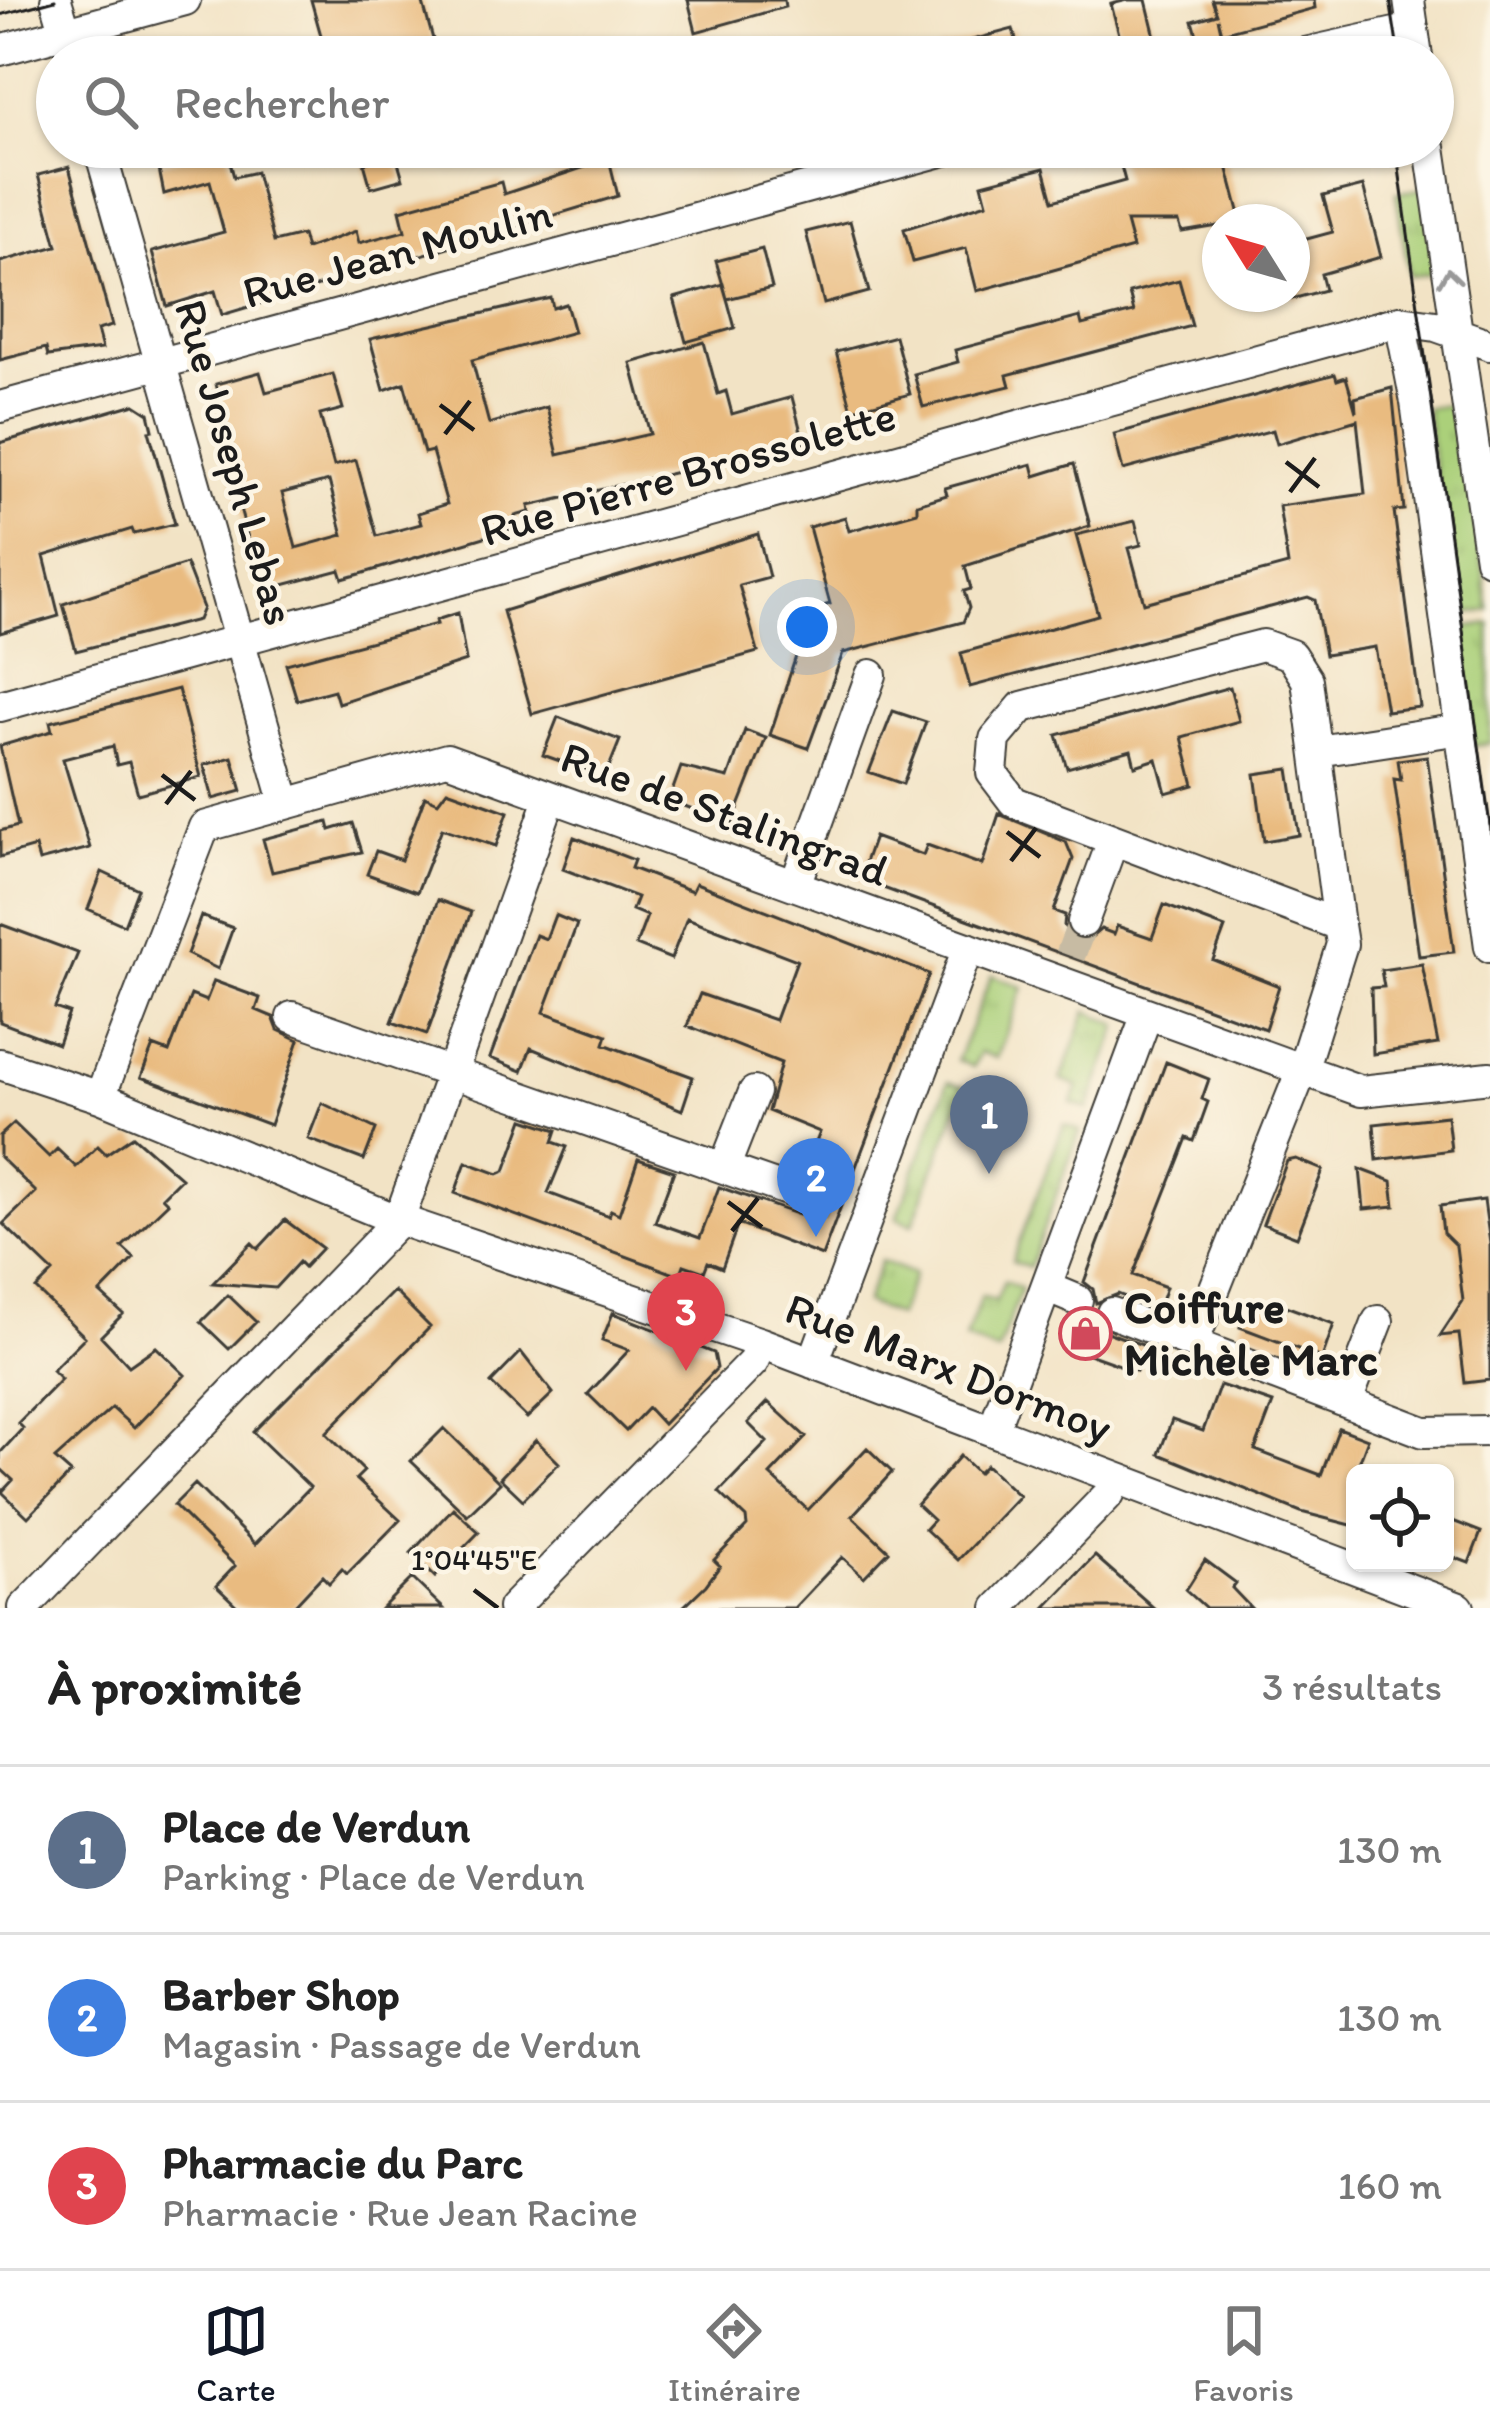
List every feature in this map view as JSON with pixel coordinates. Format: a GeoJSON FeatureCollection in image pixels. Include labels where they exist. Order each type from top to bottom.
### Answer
{"type":"FeatureCollection","features":[{"type":"Feature","properties":{"kind":"street"},"geometry":{"type":"LineString","coordinates":[[56,0],[66,36]]}},
{"type":"Feature","properties":{"kind":"street"},"geometry":{"type":"LineString","coordinates":[[92,36],[185,0]]}},
{"type":"Feature","properties":{"kind":"street"},"geometry":{"type":"LineString","coordinates":[[1370,36],[1413,29]]}},
{"type":"Feature","properties":{"kind":"street"},"geometry":{"type":"LineString","coordinates":[[0,50],[36,47]]}},
{"type":"Feature","properties":{"kind":"street","name":"Rue Joseph Lebas"},"geometry":{"type":"LineString","coordinates":[[105,168],[285,801]]}},
{"type":"Feature","properties":{"kind":"street","name":"Rue Jean Moulin"},"geometry":{"type":"LineString","coordinates":[[0,406],[879,168]]}},
{"type":"Feature","properties":{"kind":"street"},"geometry":{"type":"LineString","coordinates":[[1433,168],[1490,559]]}},
{"type":"Feature","properties":{"kind":"street"},"geometry":{"type":"LineString","coordinates":[[1490,345],[1458,332],[1400,321],[1490,947]]}},
{"type":"Feature","properties":{"kind":"street","name":"Rue Pierre Brossolette"},"geometry":{"type":"LineString","coordinates":[[0,706],[1400,321]]}},
{"type":"Feature","properties":{"kind":"street"},"geometry":{"type":"LineString","coordinates":[[1193,1343],[1302,1070],[1342,944],[1307,680],[1291,655],[1263,645],[1022,707],[995,739],[992,773],[1014,802],[1112,843],[1339,925]]}},
{"type":"Feature","properties":{"kind":"street"},"geometry":{"type":"LineString","coordinates":[[795,885],[871,675]]}},
{"type":"Feature","properties":{"kind":"street"},"geometry":{"type":"LineString","coordinates":[[1318,751],[1461,729]]}},
{"type":"Feature","properties":{"kind":"street","name":"Rue de Stalingrad"},"geometry":{"type":"LineString","coordinates":[[100,1097],[203,827],[448,760],[968,948],[1065,970],[1147,1014],[1361,1090],[1490,1077]]}},
{"type":"Feature","properties":{"kind":"street"},"geometry":{"type":"LineString","coordinates":[[24,1608],[399,1220],[550,799]]}},
{"type":"Feature","properties":{"kind":"street"},"geometry":{"type":"LineString","coordinates":[[1083,922],[1112,843]]}},
{"type":"Feature","properties":{"kind":"street"},"geometry":{"type":"LineString","coordinates":[[813,1364],[853,1215],[968,948]]}},
{"type":"Feature","properties":{"kind":"street"},"geometry":{"type":"LineString","coordinates":[[993,1430],[1147,1014]]}},
{"type":"Feature","properties":{"kind":"street"},"geometry":{"type":"LineString","coordinates":[[292,1017],[803,1196]]}},
{"type":"Feature","properties":{"kind":"street"},"geometry":{"type":"LineString","coordinates":[[0,1096],[10,1068]]}},
{"type":"Feature","properties":{"kind":"street","name":"Rue Marx Dormoy"},"geometry":{"type":"LineString","coordinates":[[10,1068],[100,1097],[399,1220],[760,1343],[1459,1608]]}},
{"type":"Feature","properties":{"kind":"street"},"geometry":{"type":"LineString","coordinates":[[725,1166],[754,1092]]}},
{"type":"Feature","properties":{"kind":"street"},"geometry":{"type":"LineString","coordinates":[[1046,1287],[1077,1300]]}},
{"type":"Feature","properties":{"kind":"street"},"geometry":{"type":"LineString","coordinates":[[1112,1313],[1424,1432],[1490,1431]]}},
{"type":"Feature","properties":{"kind":"street"},"geometry":{"type":"LineString","coordinates":[[1346,1401],[1378,1321]]}},
{"type":"Feature","properties":{"kind":"street"},"geometry":{"type":"LineString","coordinates":[[512,1608],[753,1362],[760,1343]]}},
{"type":"Feature","properties":{"kind":"street"},"geometry":{"type":"LineString","coordinates":[[998,1608],[1109,1494],[1116,1478]]}},
{"type":"Feature","properties":{"kind":"green space"},"geometry":{"type":"Polygon","coordinates":[[[1427,188],[1442,273],[1409,276],[1396,193],[1427,188]]]}},
{"type":"Feature","properties":{"kind":"green space"},"geometry":{"type":"Polygon","coordinates":[[[1459,403],[1489,610],[1455,616],[1426,408],[1459,403]]]}},
{"type":"Feature","properties":{"kind":"green space"},"geometry":{"type":"Polygon","coordinates":[[[1490,624],[1490,743],[1472,745],[1457,629],[1490,624]]]}},
{"type":"Feature","properties":{"kind":"green space"},"geometry":{"type":"Polygon","coordinates":[[[992,975],[1023,987],[997,1058],[980,1052],[973,1067],[957,1060],[992,975]]]}},
{"type":"Feature","properties":{"kind":"green space"},"geometry":{"type":"Polygon","coordinates":[[[1087,1011],[1119,1025],[1088,1109],[1072,1103],[1078,1087],[1061,1080],[1087,1011]]]}},
{"type":"Feature","properties":{"kind":"green space"},"geometry":{"type":"Polygon","coordinates":[[[948,1082],[965,1087],[913,1224],[897,1218],[948,1082]]]}},
{"type":"Feature","properties":{"kind":"green space"},"geometry":{"type":"Polygon","coordinates":[[[1064,1124],[1080,1131],[1029,1268],[1012,1261],[1064,1124]]]}},
{"type":"Feature","properties":{"kind":"green space"},"geometry":{"type":"Polygon","coordinates":[[[881,1261],[914,1274],[898,1316],[865,1303],[881,1261]]]}},
{"type":"Feature","properties":{"kind":"green space"},"geometry":{"type":"Polygon","coordinates":[[[1004,1281],[1021,1289],[998,1352],[965,1339],[982,1296],[996,1301],[1004,1281]]]}},
{"type":"Feature","properties":{"kind":"building"},"geometry":{"type":"Polygon","coordinates":[[[311,0],[422,0],[432,36],[321,36],[311,0]]]}},
{"type":"Feature","properties":{"kind":"building"},"geometry":{"type":"Polygon","coordinates":[[[688,0],[784,0],[785,7],[696,32],[688,0]]]}},
{"type":"Feature","properties":{"kind":"building"},"geometry":{"type":"Polygon","coordinates":[[[1146,0],[1155,36],[1119,36],[1111,4],[1146,0]]]}},
{"type":"Feature","properties":{"kind":"building"},"geometry":{"type":"Polygon","coordinates":[[[1212,0],[1314,0],[1315,8],[1222,33],[1218,18],[1222,36],[1197,36],[1193,21],[1217,14],[1212,0]]]}},
{"type":"Feature","properties":{"kind":"building"},"geometry":{"type":"Polygon","coordinates":[[[1013,29],[1015,36],[987,36],[1013,29]]]}},
{"type":"Feature","properties":{"kind":"building"},"geometry":{"type":"Polygon","coordinates":[[[69,168],[112,326],[97,330],[102,349],[48,356],[46,348],[0,360],[0,262],[57,246],[38,175],[69,168]]]}},
{"type":"Feature","properties":{"kind":"building"},"geometry":{"type":"Polygon","coordinates":[[[159,168],[232,168],[234,177],[256,172],[274,242],[302,235],[306,249],[356,231],[359,243],[405,231],[400,210],[501,182],[504,194],[582,168],[611,168],[618,196],[222,315],[215,291],[167,306],[152,252],[224,232],[210,181],[164,194],[159,168]]]}},
{"type":"Feature","properties":{"kind":"building"},"geometry":{"type":"Polygon","coordinates":[[[365,168],[400,168],[403,179],[371,188],[365,168]]]}},
{"type":"Feature","properties":{"kind":"building"},"geometry":{"type":"Polygon","coordinates":[[[1044,168],[1053,201],[1125,181],[1122,168],[1228,168],[1237,204],[1202,204],[1202,229],[1182,232],[1179,222],[1126,222],[1133,248],[977,291],[966,248],[913,262],[904,229],[987,203],[982,184],[1044,168]]]}},
{"type":"Feature","properties":{"kind":"building"},"geometry":{"type":"Polygon","coordinates":[[[1363,186],[1381,257],[1321,274],[1325,290],[1310,294],[1310,238],[1333,232],[1323,196],[1363,186]]]}},
{"type":"Feature","properties":{"kind":"building"},"geometry":{"type":"Polygon","coordinates":[[[850,221],[869,292],[824,304],[806,232],[850,221]]]}},
{"type":"Feature","properties":{"kind":"building"},"geometry":{"type":"Polygon","coordinates":[[[762,249],[772,288],[727,299],[716,261],[762,249]]]}},
{"type":"Feature","properties":{"kind":"building"},"geometry":{"type":"Polygon","coordinates":[[[1179,280],[1192,326],[1007,375],[1010,386],[923,407],[914,374],[958,362],[955,350],[1080,317],[1082,325],[1134,312],[1129,293],[1179,280]]]}},
{"type":"Feature","properties":{"kind":"building"},"geometry":{"type":"Polygon","coordinates":[[[723,284],[735,328],[686,342],[674,298],[723,284]]]}},
{"type":"Feature","properties":{"kind":"building"},"geometry":{"type":"Polygon","coordinates":[[[551,298],[553,308],[566,304],[574,332],[472,360],[489,424],[547,407],[558,455],[650,434],[631,363],[704,342],[718,394],[726,391],[732,414],[792,397],[804,443],[529,506],[530,512],[515,516],[518,527],[343,579],[340,570],[276,587],[273,578],[260,581],[225,455],[234,452],[216,384],[260,372],[266,392],[333,374],[343,409],[320,415],[334,466],[356,460],[377,536],[421,524],[418,513],[447,504],[432,451],[424,453],[404,383],[384,390],[370,339],[551,298]],[[329,481],[282,493],[296,548],[343,535],[329,481]]]}},
{"type":"Feature","properties":{"kind":"building"},"geometry":{"type":"Polygon","coordinates":[[[895,336],[910,394],[852,410],[836,352],[895,336]]]}},
{"type":"Feature","properties":{"kind":"building"},"geometry":{"type":"Polygon","coordinates":[[[1335,374],[1337,380],[1346,377],[1356,412],[1355,398],[1392,388],[1404,510],[1394,511],[1420,707],[1386,711],[1375,647],[1325,655],[1315,600],[1308,597],[970,687],[961,653],[1098,615],[1076,535],[1135,521],[1141,545],[1129,548],[1144,603],[1288,565],[1279,506],[1365,494],[1357,420],[1277,444],[1273,430],[1123,470],[1114,434],[1335,374]]]}},
{"type":"Feature","properties":{"kind":"building"},"geometry":{"type":"Polygon","coordinates":[[[135,404],[149,413],[153,430],[149,431],[175,524],[134,534],[132,529],[44,556],[59,616],[0,633],[0,443],[135,404]]]}},
{"type":"Feature","properties":{"kind":"building"},"geometry":{"type":"Polygon","coordinates":[[[1032,464],[1035,476],[1074,464],[1090,526],[965,566],[971,589],[964,591],[969,608],[963,622],[843,653],[808,748],[770,735],[806,626],[802,612],[830,604],[809,527],[845,517],[849,531],[917,512],[917,504],[947,495],[945,488],[1032,464]]]}},
{"type":"Feature","properties":{"kind":"building"},"geometry":{"type":"Polygon","coordinates":[[[758,534],[769,577],[739,585],[758,652],[532,714],[503,611],[758,534]]]}},
{"type":"Feature","properties":{"kind":"building"},"geometry":{"type":"Polygon","coordinates":[[[186,564],[203,608],[198,620],[76,651],[63,604],[186,564]]]}},
{"type":"Feature","properties":{"kind":"building"},"geometry":{"type":"Polygon","coordinates":[[[458,613],[466,661],[338,703],[334,690],[297,700],[286,664],[437,624],[436,620],[458,613]]]}},
{"type":"Feature","properties":{"kind":"building"},"geometry":{"type":"Polygon","coordinates":[[[1230,687],[1239,721],[1182,737],[1194,785],[1166,793],[1157,759],[1135,766],[1131,750],[1067,768],[1057,735],[1230,687]]]}},
{"type":"Feature","properties":{"kind":"building"},"geometry":{"type":"Polygon","coordinates":[[[178,689],[201,777],[138,794],[129,762],[117,765],[113,746],[63,759],[90,848],[39,861],[35,847],[0,857],[0,831],[18,826],[0,746],[52,731],[50,722],[178,689]]]}},
{"type":"Feature","properties":{"kind":"building"},"geometry":{"type":"Polygon","coordinates":[[[893,711],[926,722],[903,784],[869,772],[893,711]]]}},
{"type":"Feature","properties":{"kind":"building"},"geometry":{"type":"Polygon","coordinates":[[[558,717],[620,740],[605,777],[543,755],[558,717]]]}},
{"type":"Feature","properties":{"kind":"building"},"geometry":{"type":"Polygon","coordinates":[[[745,730],[766,738],[732,824],[669,800],[681,767],[728,778],[745,730]]]}},
{"type":"Feature","properties":{"kind":"building"},"geometry":{"type":"Polygon","coordinates":[[[1427,756],[1454,952],[1419,956],[1394,779],[1401,780],[1398,760],[1427,756]]]}},
{"type":"Feature","properties":{"kind":"building"},"geometry":{"type":"Polygon","coordinates":[[[232,757],[242,791],[213,799],[204,765],[232,757]]]}},
{"type":"Feature","properties":{"kind":"building"},"geometry":{"type":"Polygon","coordinates":[[[1289,769],[1299,835],[1264,841],[1255,774],[1289,769]]]}},
{"type":"Feature","properties":{"kind":"building"},"geometry":{"type":"Polygon","coordinates":[[[447,790],[508,812],[496,846],[442,828],[417,892],[367,874],[376,851],[401,860],[425,796],[438,802],[447,790]]]}},
{"type":"Feature","properties":{"kind":"building"},"geometry":{"type":"Polygon","coordinates":[[[999,814],[1066,842],[1073,859],[1054,911],[1065,915],[1064,926],[1075,940],[1087,941],[1101,929],[1114,934],[1117,926],[1152,938],[1164,905],[1225,928],[1213,960],[1279,986],[1265,1029],[859,879],[874,837],[923,855],[927,845],[982,865],[999,814]]]}},
{"type":"Feature","properties":{"kind":"building"},"geometry":{"type":"Polygon","coordinates":[[[328,822],[330,830],[353,823],[362,852],[272,872],[263,839],[328,822]]]}},
{"type":"Feature","properties":{"kind":"building"},"geometry":{"type":"Polygon","coordinates":[[[574,837],[634,860],[631,868],[692,891],[696,883],[929,974],[822,1256],[738,1224],[722,1268],[708,1262],[704,1272],[684,1265],[680,1276],[455,1193],[466,1162],[498,1174],[505,1171],[524,1119],[557,1130],[553,1142],[567,1147],[548,1193],[609,1216],[611,1210],[619,1214],[638,1159],[674,1171],[655,1222],[700,1238],[719,1187],[799,1215],[816,1211],[823,1201],[819,1184],[803,1175],[820,1132],[768,1111],[781,1063],[687,1026],[700,994],[775,1020],[797,960],[687,918],[671,959],[636,945],[647,916],[632,910],[637,897],[563,869],[574,837]]]}},
{"type":"Feature","properties":{"kind":"building"},"geometry":{"type":"Polygon","coordinates":[[[102,872],[138,889],[124,925],[88,909],[102,872]]]}},
{"type":"Feature","properties":{"kind":"building"},"geometry":{"type":"Polygon","coordinates":[[[438,900],[471,912],[427,1034],[392,1022],[438,900]]]}},
{"type":"Feature","properties":{"kind":"building"},"geometry":{"type":"Polygon","coordinates":[[[555,915],[577,924],[544,1012],[607,1035],[604,1044],[693,1077],[682,1110],[531,1048],[522,1071],[490,1058],[536,935],[546,939],[555,915]]]}},
{"type":"Feature","properties":{"kind":"building"},"geometry":{"type":"Polygon","coordinates":[[[201,916],[233,928],[218,969],[187,954],[201,916]]]}},
{"type":"Feature","properties":{"kind":"building"},"geometry":{"type":"Polygon","coordinates":[[[0,924],[78,953],[55,1008],[69,1013],[58,1044],[0,1022],[0,924]]]}},
{"type":"Feature","properties":{"kind":"building"},"geometry":{"type":"Polygon","coordinates":[[[1422,964],[1438,1044],[1373,1054],[1371,988],[1384,987],[1381,970],[1422,964]]]}},
{"type":"Feature","properties":{"kind":"building"},"geometry":{"type":"Polygon","coordinates":[[[214,981],[260,998],[256,1010],[273,1017],[278,1030],[299,1040],[270,1125],[141,1077],[153,1046],[169,1052],[191,995],[206,1001],[214,981]]]}},
{"type":"Feature","properties":{"kind":"building"},"geometry":{"type":"Polygon","coordinates":[[[1166,1062],[1209,1079],[1202,1099],[1208,1102],[1194,1141],[1187,1138],[1133,1275],[1166,1287],[1158,1310],[1118,1294],[1096,1303],[1093,1289],[1084,1282],[1166,1062]]]}},
{"type":"Feature","properties":{"kind":"building"},"geometry":{"type":"Polygon","coordinates":[[[322,1103],[376,1129],[364,1160],[308,1139],[322,1103]]]}},
{"type":"Feature","properties":{"kind":"building"},"geometry":{"type":"Polygon","coordinates":[[[1447,1116],[1451,1150],[1377,1160],[1374,1124],[1447,1116]]]}},
{"type":"Feature","properties":{"kind":"building"},"geometry":{"type":"Polygon","coordinates":[[[14,1123],[49,1157],[57,1149],[76,1167],[98,1146],[106,1154],[133,1136],[181,1178],[162,1197],[168,1203],[122,1247],[134,1258],[100,1293],[123,1314],[101,1336],[129,1366],[156,1347],[185,1375],[134,1428],[112,1408],[55,1459],[71,1473],[28,1517],[2,1492],[13,1480],[0,1468],[0,1453],[23,1428],[18,1423],[61,1379],[52,1370],[85,1337],[36,1289],[53,1272],[3,1224],[36,1192],[0,1157],[0,1136],[14,1123]]]}},
{"type":"Feature","properties":{"kind":"building"},"geometry":{"type":"Polygon","coordinates":[[[1296,1159],[1323,1170],[1297,1237],[1263,1224],[1287,1161],[1296,1159]]]}},
{"type":"Feature","properties":{"kind":"building"},"geometry":{"type":"Polygon","coordinates":[[[1360,1169],[1392,1181],[1395,1206],[1364,1209],[1360,1169]]]}},
{"type":"Feature","properties":{"kind":"building"},"geometry":{"type":"Polygon","coordinates":[[[1484,1200],[1490,1244],[1490,1380],[1465,1383],[1459,1334],[1440,1336],[1463,1301],[1456,1246],[1443,1233],[1440,1206],[1484,1200]]]}},
{"type":"Feature","properties":{"kind":"building"},"geometry":{"type":"Polygon","coordinates":[[[285,1220],[322,1248],[304,1267],[299,1262],[275,1288],[213,1283],[252,1243],[258,1249],[285,1220]]]}},
{"type":"Feature","properties":{"kind":"building"},"geometry":{"type":"Polygon","coordinates":[[[394,1291],[430,1327],[326,1433],[364,1471],[356,1479],[400,1520],[347,1574],[342,1569],[329,1583],[322,1576],[292,1608],[239,1608],[216,1586],[235,1566],[174,1505],[195,1484],[255,1544],[310,1487],[253,1432],[394,1291]]]}},
{"type":"Feature","properties":{"kind":"building"},"geometry":{"type":"Polygon","coordinates":[[[228,1295],[256,1322],[229,1349],[201,1322],[228,1295]]]}},
{"type":"Feature","properties":{"kind":"building"},"geometry":{"type":"Polygon","coordinates":[[[1250,1300],[1270,1308],[1272,1301],[1334,1324],[1322,1358],[1240,1327],[1250,1300]]]}},
{"type":"Feature","properties":{"kind":"building"},"geometry":{"type":"Polygon","coordinates":[[[1093,1310],[1104,1331],[1145,1346],[1136,1371],[1061,1344],[1070,1318],[1081,1319],[1093,1310]]]}},
{"type":"Feature","properties":{"kind":"building"},"geometry":{"type":"Polygon","coordinates":[[[613,1313],[714,1353],[717,1368],[663,1424],[648,1408],[626,1431],[588,1394],[629,1350],[602,1340],[613,1313]]]}},
{"type":"Feature","properties":{"kind":"building"},"geometry":{"type":"Polygon","coordinates":[[[521,1352],[553,1393],[527,1418],[491,1383],[521,1352]]]}},
{"type":"Feature","properties":{"kind":"building"},"geometry":{"type":"Polygon","coordinates":[[[1220,1385],[1273,1403],[1255,1450],[1321,1475],[1339,1428],[1368,1439],[1358,1464],[1346,1464],[1346,1524],[1301,1512],[1159,1454],[1172,1420],[1203,1431],[1220,1385]]]}},
{"type":"Feature","properties":{"kind":"building"},"geometry":{"type":"Polygon","coordinates":[[[768,1402],[806,1437],[770,1475],[808,1510],[867,1448],[892,1472],[852,1516],[889,1551],[864,1577],[842,1557],[794,1608],[682,1608],[720,1566],[714,1560],[747,1526],[746,1518],[719,1492],[767,1442],[748,1423],[768,1402]]]}},
{"type":"Feature","properties":{"kind":"building"},"geometry":{"type":"Polygon","coordinates":[[[444,1428],[500,1483],[467,1515],[411,1461],[444,1428]]]}},
{"type":"Feature","properties":{"kind":"building"},"geometry":{"type":"Polygon","coordinates":[[[536,1440],[559,1463],[523,1500],[500,1478],[536,1440]]]}},
{"type":"Feature","properties":{"kind":"building"},"geometry":{"type":"Polygon","coordinates":[[[960,1456],[978,1473],[986,1465],[1019,1496],[958,1560],[925,1529],[933,1520],[917,1505],[960,1456]]]}},
{"type":"Feature","properties":{"kind":"building"},"geometry":{"type":"Polygon","coordinates":[[[453,1508],[479,1532],[435,1577],[411,1553],[453,1508]]]}},
{"type":"Feature","properties":{"kind":"building"},"geometry":{"type":"Polygon","coordinates":[[[1454,1522],[1481,1532],[1469,1563],[1454,1557],[1454,1522]]]}},
{"type":"Feature","properties":{"kind":"building"},"geometry":{"type":"Polygon","coordinates":[[[1095,1556],[1154,1608],[1045,1608],[1095,1556]]]}},
{"type":"Feature","properties":{"kind":"building"},"geometry":{"type":"Polygon","coordinates":[[[1205,1560],[1236,1583],[1232,1588],[1251,1608],[1206,1608],[1186,1590],[1205,1560]]]}},
{"type":"Feature","properties":{"kind":"building"},"geometry":{"type":"Polygon","coordinates":[[[412,1578],[443,1608],[382,1608],[412,1578]]]}},
{"type":"Feature","properties":{"kind":"tunnel"},"geometry":{"type":"LineString","coordinates":[[1070,956],[1083,922]]}},
{"type":"Feature","properties":{"kind":"tunnel"},"geometry":{"type":"LineString","coordinates":[[804,1196],[840,1210]]}},
{"type":"Feature","properties":{"kind":"tram line"},"geometry":{"type":"LineString","coordinates":[[0,15],[55,0]]}},
{"type":"Feature","properties":{"kind":"tram line"},"geometry":{"type":"LineString","coordinates":[[1390,0],[1396,36]]}},
{"type":"Feature","properties":{"kind":"tram line"},"geometry":{"type":"LineString","coordinates":[[1399,168],[1490,825]]}},
{"type":"Feature","properties":{"kind":"place","name":"Place de Verdun"},"geometry":{"type":"Point","coordinates":[989,1174]}},
{"type":"Feature","properties":{"kind":"place","name":"Barber Shop"},"geometry":{"type":"Point","coordinates":[816,1237]}},
{"type":"Feature","properties":{"kind":"place","name":"Coiffure Michèle Marc"},"geometry":{"type":"Point","coordinates":[1085,1333]}},
{"type":"Feature","properties":{"kind":"place","name":"Pharmacie du Parc"},"geometry":{"type":"Point","coordinates":[686,1371]}}]}
